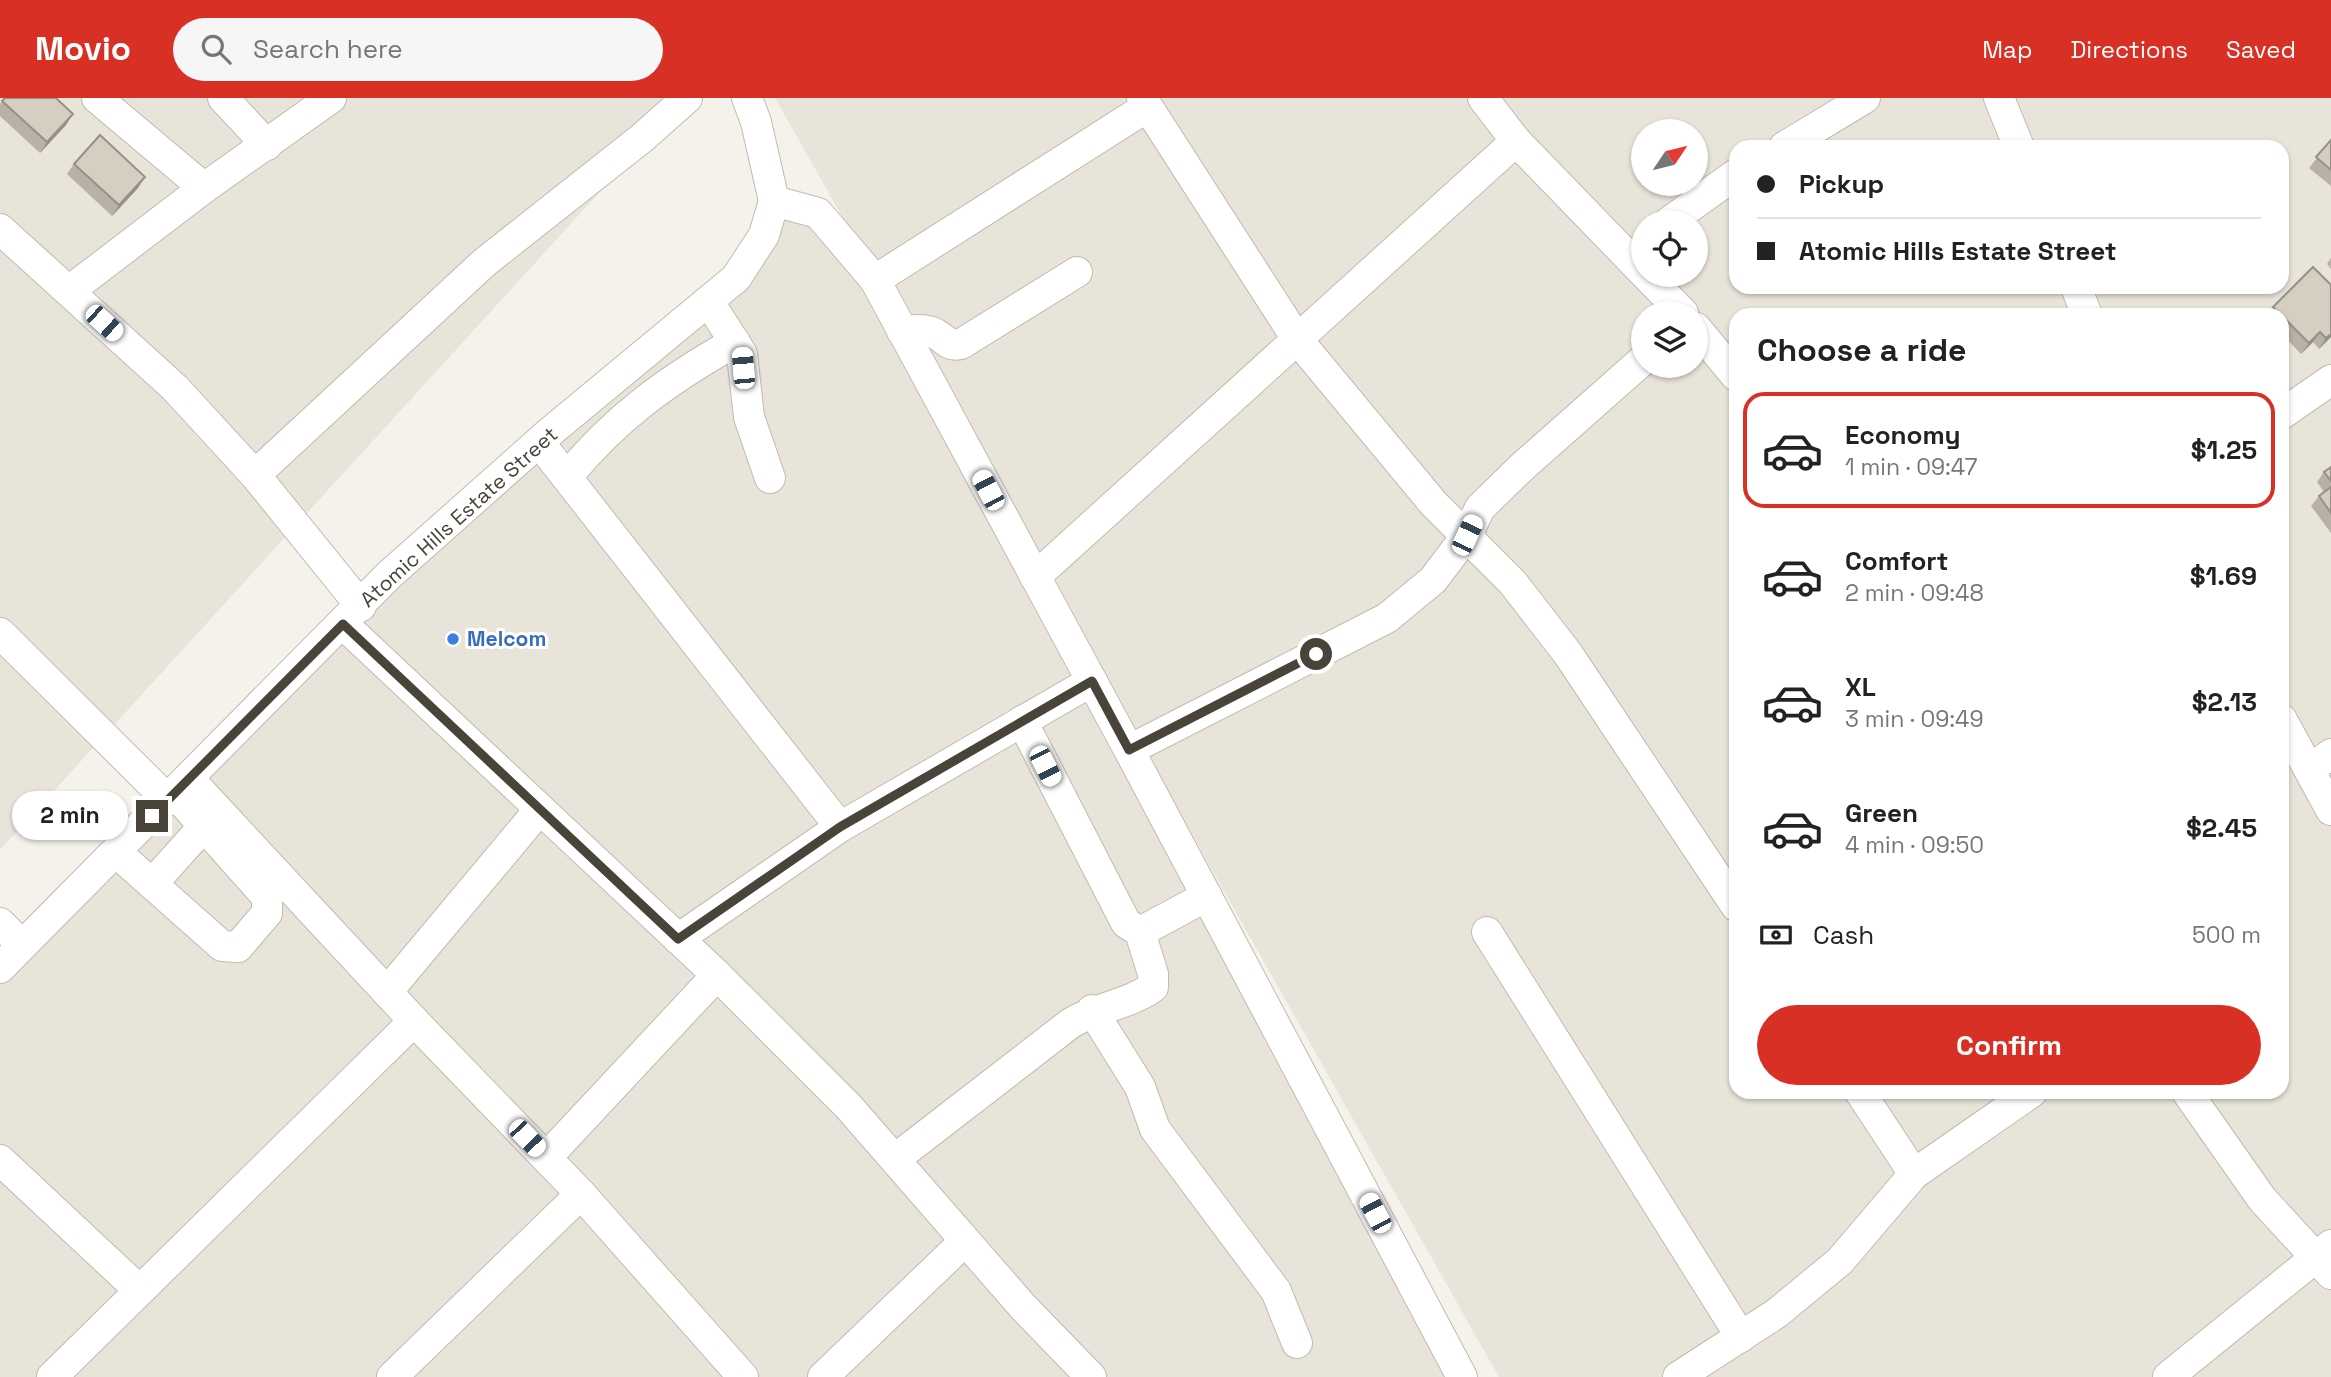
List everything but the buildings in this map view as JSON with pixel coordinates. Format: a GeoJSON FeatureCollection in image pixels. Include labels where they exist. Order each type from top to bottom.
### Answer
{"type":"FeatureCollection","features":[{"type":"Feature","properties":{"kind":"street"},"geometry":{"type":"LineString","coordinates":[[97,98],[204,188]]}},
{"type":"Feature","properties":{"kind":"street"},"geometry":{"type":"LineString","coordinates":[[223,98],[267,145]]}},
{"type":"Feature","properties":{"kind":"street"},"geometry":{"type":"LineString","coordinates":[[69,290],[204,188],[331,98]]}},
{"type":"Feature","properties":{"kind":"street"},"geometry":{"type":"LineString","coordinates":[[255,475],[485,262],[642,138],[687,98]]}},
{"type":"Feature","properties":{"kind":"street","name":"Atomic Hills Estate Street"},"geometry":{"type":"LineString","coordinates":[[0,968],[389,575],[539,442],[736,278],[751,259],[764,235],[774,201],[756,122],[747,98]]}},
{"type":"Feature","properties":{"kind":"street"},"geometry":{"type":"LineString","coordinates":[[1483,98],[1516,141],[1631,252]]}},
{"type":"Feature","properties":{"kind":"street"},"geometry":{"type":"LineString","coordinates":[[1796,140],[1865,98]]}},
{"type":"Feature","properties":{"kind":"street"},"geometry":{"type":"LineString","coordinates":[[1999,98],[2016,140]]}},
{"type":"Feature","properties":{"kind":"street"},"geometry":{"type":"LineString","coordinates":[[875,280],[1144,102],[1297,339],[1434,504],[1513,583],[1568,654],[1729,896]]}},
{"type":"Feature","properties":{"kind":"street"},"geometry":{"type":"LineString","coordinates":[[1035,577],[1516,141]]}},
{"type":"Feature","properties":{"kind":"street"},"geometry":{"type":"LineString","coordinates":[[1686,210],[1729,179]]}},
{"type":"Feature","properties":{"kind":"street"},"geometry":{"type":"LineString","coordinates":[[774,201],[818,213],[875,280],[1129,750],[1462,1377]]}},
{"type":"Feature","properties":{"kind":"street"},"geometry":{"type":"LineString","coordinates":[[0,229],[175,388],[255,475],[352,615],[540,809],[717,975],[848,1106],[965,1241],[1091,1377]]}},
{"type":"Feature","properties":{"kind":"street"},"geometry":{"type":"LineString","coordinates":[[902,331],[921,329],[935,333],[949,344],[961,344],[1077,272]]}},
{"type":"Feature","properties":{"kind":"street"},"geometry":{"type":"LineString","coordinates":[[1661,287],[1673,301]]}},
{"type":"Feature","properties":{"kind":"street"},"geometry":{"type":"LineString","coordinates":[[709,302],[742,354],[749,418],[769,478]]}},
{"type":"Feature","properties":{"kind":"street"},"geometry":{"type":"LineString","coordinates":[[566,477],[610,428],[641,402],[685,370],[735,342]]}},
{"type":"Feature","properties":{"kind":"street"},"geometry":{"type":"LineString","coordinates":[[1708,342],[1729,368]]}},
{"type":"Feature","properties":{"kind":"street"},"geometry":{"type":"LineString","coordinates":[[1129,750],[1387,618],[1433,580],[1467,535],[1480,508],[1631,371]]}},
{"type":"Feature","properties":{"kind":"street"},"geometry":{"type":"LineString","coordinates":[[2289,409],[2331,380]]}},
{"type":"Feature","properties":{"kind":"street"},"geometry":{"type":"LineString","coordinates":[[539,442],[840,827]]}},
{"type":"Feature","properties":{"kind":"street"},"geometry":{"type":"LineString","coordinates":[[0,633],[178,791],[387,992],[581,1194],[743,1377]]}},
{"type":"Feature","properties":{"kind":"street"},"geometry":{"type":"LineString","coordinates":[[678,939],[840,827],[1092,681]]}},
{"type":"Feature","properties":{"kind":"street"},"geometry":{"type":"LineString","coordinates":[[895,1159],[1071,1023],[1092,1010],[1139,997],[1153,987],[1153,974],[1140,932],[1126,923],[1022,721]]}},
{"type":"Feature","properties":{"kind":"street"},"geometry":{"type":"LineString","coordinates":[[2289,728],[2321,762],[2331,810]]}},
{"type":"Feature","properties":{"kind":"street"},"geometry":{"type":"LineString","coordinates":[[116,852],[222,946],[238,947],[267,913],[267,897],[204,826],[178,791]]}},
{"type":"Feature","properties":{"kind":"street"},"geometry":{"type":"LineString","coordinates":[[387,992],[540,809]]}},
{"type":"Feature","properties":{"kind":"street"},"geometry":{"type":"LineString","coordinates":[[152,884],[204,826]]}},
{"type":"Feature","properties":{"kind":"street"},"geometry":{"type":"LineString","coordinates":[[1140,932],[1207,896]]}},
{"type":"Feature","properties":{"kind":"street"},"geometry":{"type":"LineString","coordinates":[[0,923],[22,945]]}},
{"type":"Feature","properties":{"kind":"street"},"geometry":{"type":"LineString","coordinates":[[1488,932],[1741,1337]]}},
{"type":"Feature","properties":{"kind":"street"},"geometry":{"type":"LineString","coordinates":[[546,1158],[717,975]]}},
{"type":"Feature","properties":{"kind":"street"},"geometry":{"type":"LineString","coordinates":[[1092,1010],[1140,1087],[1155,1129],[1276,1291],[1297,1343]]}},
{"type":"Feature","properties":{"kind":"street"},"geometry":{"type":"LineString","coordinates":[[52,1377],[414,1021]]}},
{"type":"Feature","properties":{"kind":"street"},"geometry":{"type":"LineString","coordinates":[[1865,1099],[1914,1174]]}},
{"type":"Feature","properties":{"kind":"street"},"geometry":{"type":"LineString","coordinates":[[1678,1377],[1777,1313],[1840,1261],[1914,1174],[2022,1099]]}},
{"type":"Feature","properties":{"kind":"street"},"geometry":{"type":"LineString","coordinates":[[2168,1377],[2325,1260],[2262,1199],[2192,1099]]}},
{"type":"Feature","properties":{"kind":"street"},"geometry":{"type":"LineString","coordinates":[[0,1160],[139,1290]]}},
{"type":"Feature","properties":{"kind":"street"},"geometry":{"type":"LineString","coordinates":[[393,1377],[581,1194]]}},
{"type":"Feature","properties":{"kind":"street"},"geometry":{"type":"LineString","coordinates":[[823,1377],[965,1241]]}},
{"type":"Feature","properties":{"kind":"shaded area"},"geometry":{"type":"Polygon","coordinates":[[[0,98],[678,98],[680,104],[0,850],[0,98]]]}},
{"type":"Feature","properties":{"kind":"shaded area"},"geometry":{"type":"Polygon","coordinates":[[[775,98],[2331,98],[2331,1377],[1499,1377],[775,98]]]}},
{"type":"Feature","properties":{"kind":"shaded area"},"geometry":{"type":"Polygon","coordinates":[[[774,201],[848,248],[1462,1377],[0,1377],[0,968],[764,235],[774,201]]]}},
{"type":"Feature","properties":{"kind":"place","name":"Melcom"},"geometry":{"type":"Point","coordinates":[453,639]}},
{"type":"Feature","properties":{"kind":"route"},"geometry":{"type":"LineString","coordinates":[[152,816],[343,624],[678,939],[840,827],[1092,681],[1129,750],[1316,654]]}}]}
